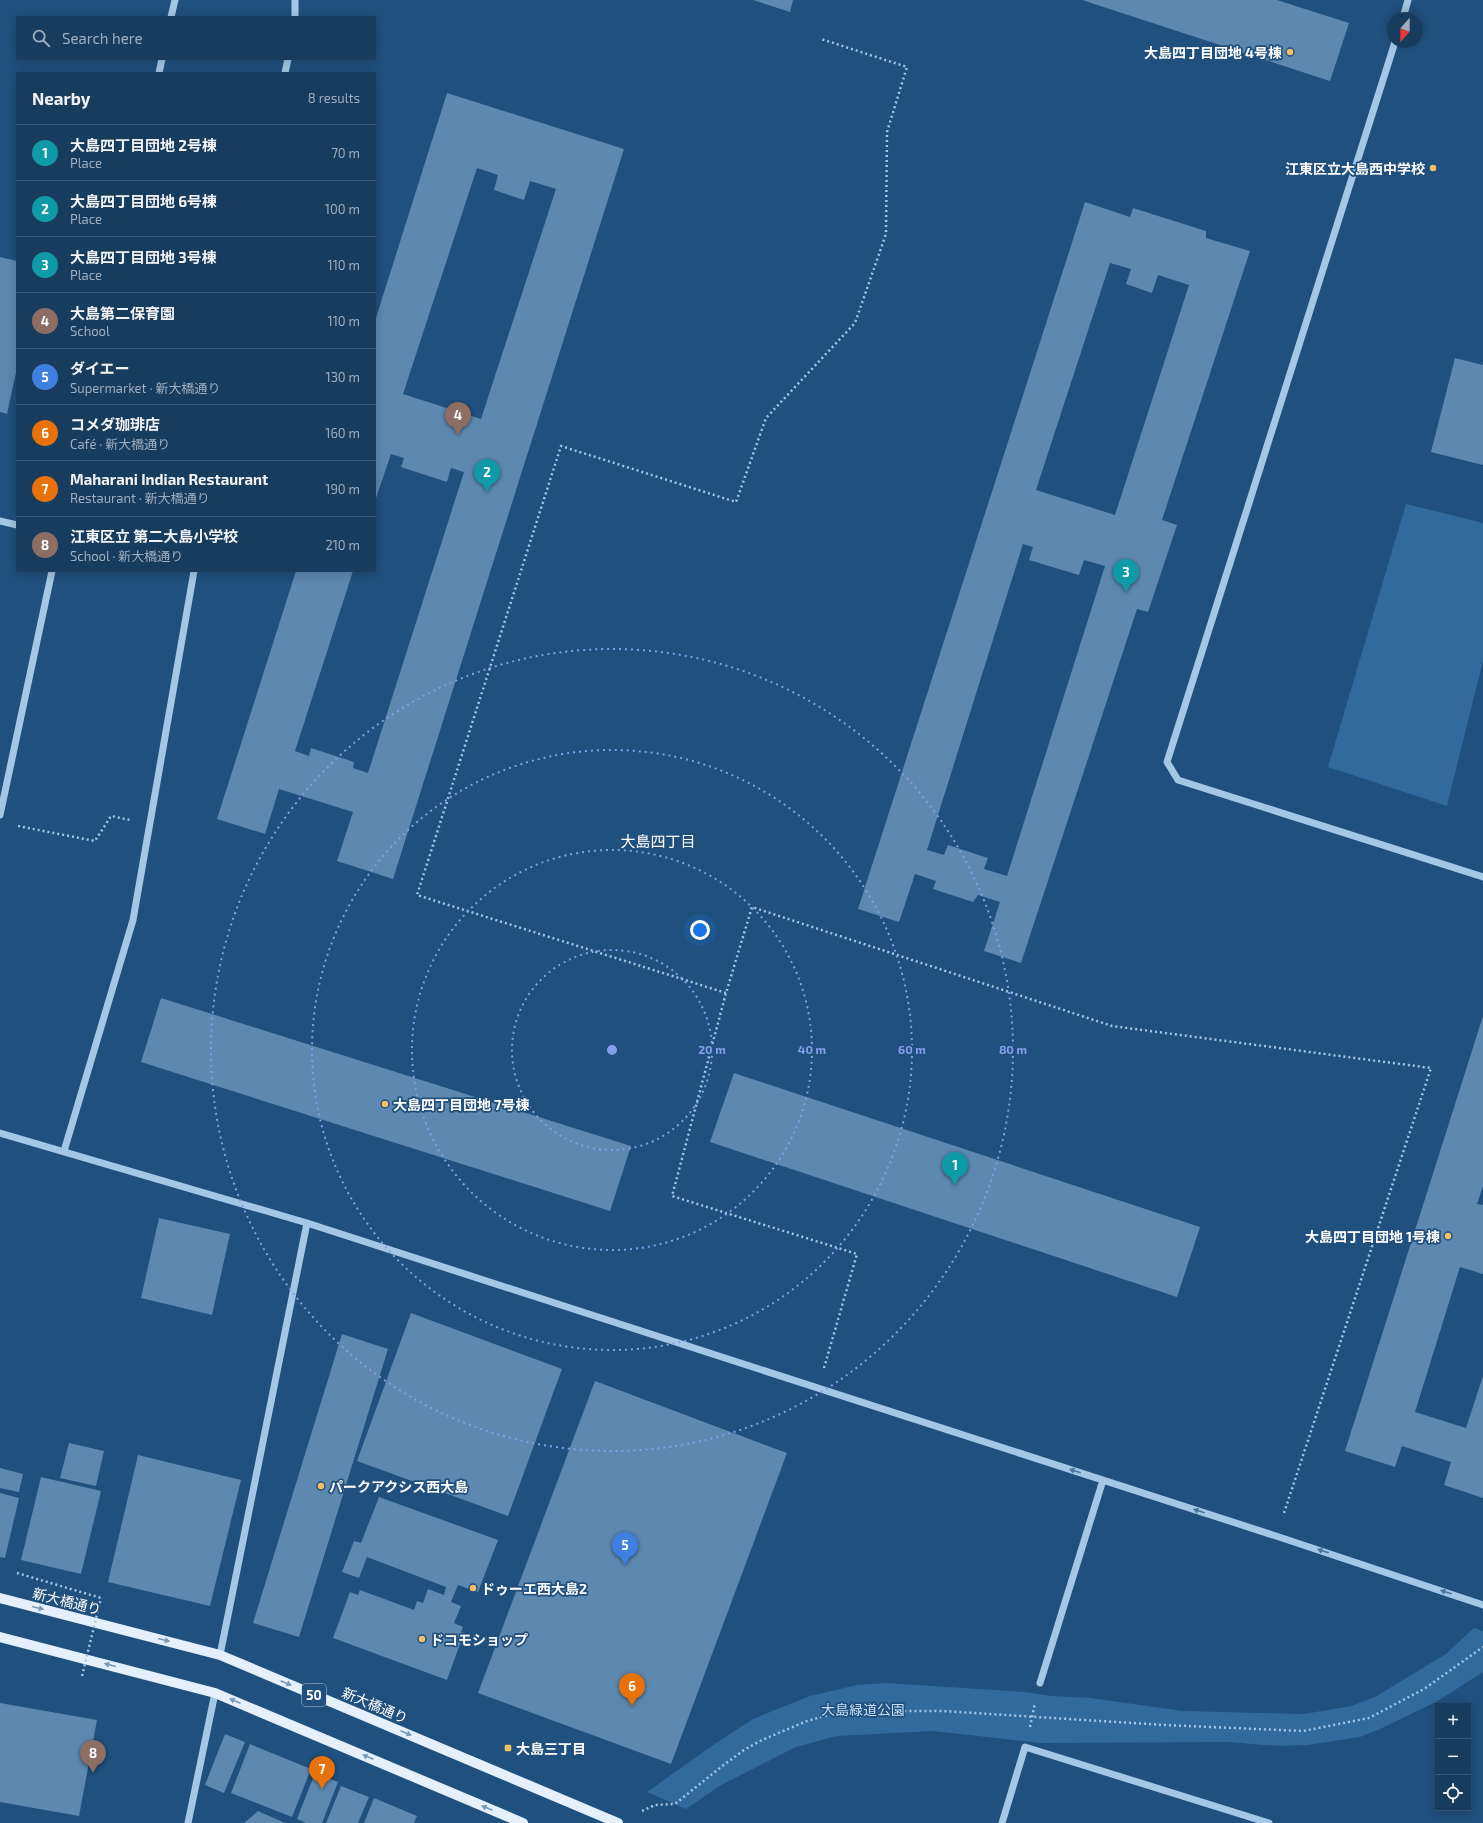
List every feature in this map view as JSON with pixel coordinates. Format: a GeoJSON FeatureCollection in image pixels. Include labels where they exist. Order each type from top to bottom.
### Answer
{"type":"FeatureCollection","features":[{"type":"Feature","properties":{"kind":"main road","name":"新大橋通り"},"geometry":{"type":"LineString","coordinates":[[0,1598],[220,1655],[611,1822]]}},
{"type":"Feature","properties":{"kind":"main road"},"geometry":{"type":"LineString","coordinates":[[0,1637],[215,1692],[523,1823]]}},
{"type":"Feature","properties":{"kind":"street"},"geometry":{"type":"LineString","coordinates":[[171,16],[175,0]]}},
{"type":"Feature","properties":{"kind":"street"},"geometry":{"type":"LineString","coordinates":[[295,0],[295,16]]}},
{"type":"Feature","properties":{"kind":"street"},"geometry":{"type":"LineString","coordinates":[[1405,12],[1408,0]]}},
{"type":"Feature","properties":{"kind":"street"},"geometry":{"type":"LineString","coordinates":[[1393,48],[1167,762],[1178,780],[1483,877]]}},
{"type":"Feature","properties":{"kind":"street"},"geometry":{"type":"LineString","coordinates":[[159,72],[162,60]]}},
{"type":"Feature","properties":{"kind":"street"},"geometry":{"type":"LineString","coordinates":[[285,72],[288,60]]}},
{"type":"Feature","properties":{"kind":"street"},"geometry":{"type":"LineString","coordinates":[[0,521],[16,525]]}},
{"type":"Feature","properties":{"kind":"street"},"geometry":{"type":"LineString","coordinates":[[0,816],[52,572]]}},
{"type":"Feature","properties":{"kind":"street"},"geometry":{"type":"LineString","coordinates":[[64,1151],[133,920],[194,572]]}},
{"type":"Feature","properties":{"kind":"street"},"geometry":{"type":"LineString","coordinates":[[0,1132],[307,1223],[1276,1536],[1483,1605]]}},
{"type":"Feature","properties":{"kind":"street"},"geometry":{"type":"LineString","coordinates":[[220,1655],[307,1223]]}},
{"type":"Feature","properties":{"kind":"street"},"geometry":{"type":"LineString","coordinates":[[1040,1683],[1103,1480]]}},
{"type":"Feature","properties":{"kind":"street"},"geometry":{"type":"LineString","coordinates":[[188,1823],[215,1692]]}},
{"type":"Feature","properties":{"kind":"street"},"geometry":{"type":"LineString","coordinates":[[1002,1823],[1026,1747],[1269,1823]]}},
{"type":"Feature","properties":{"kind":"path"},"geometry":{"type":"LineString","coordinates":[[726,993],[417,895],[561,446],[736,502],[766,418],[855,323],[886,234],[887,132],[907,67],[821,39]]}},
{"type":"Feature","properties":{"kind":"path"},"geometry":{"type":"LineString","coordinates":[[14,825],[95,841],[111,816],[150,824]]}},
{"type":"Feature","properties":{"kind":"path"},"geometry":{"type":"LineString","coordinates":[[818,1388],[857,1254],[672,1196],[726,993],[752,907],[1112,1026],[1431,1068],[1276,1536]]}},
{"type":"Feature","properties":{"kind":"path"},"geometry":{"type":"LineString","coordinates":[[17,1573],[101,1598],[82,1676]]}},
{"type":"Feature","properties":{"kind":"path"},"geometry":{"type":"LineString","coordinates":[[642,1812],[655,1805],[675,1804],[744,1750],[762,1740],[807,1720],[835,1713],[876,1711],[942,1711],[1303,1731],[1369,1718],[1424,1689],[1483,1647]]}},
{"type":"Feature","properties":{"kind":"path"},"geometry":{"type":"LineString","coordinates":[[1026,1747],[1040,1683]]}},
{"type":"Feature","properties":{"kind":"green space"},"geometry":{"type":"Polygon","coordinates":[[[1406,504],[1483,523],[1483,661],[1447,806],[1328,767],[1406,504]]]}},
{"type":"Feature","properties":{"kind":"green space","name":"大島緑道公園"},"geometry":{"type":"Polygon","coordinates":[[[1474,1628],[1483,1631],[1483,1672],[1436,1702],[1360,1737],[1308,1745],[1280,1746],[1227,1742],[1041,1743],[933,1731],[837,1736],[796,1747],[721,1785],[686,1809],[647,1792],[716,1743],[753,1719],[810,1696],[857,1685],[886,1683],[1025,1692],[1051,1696],[1091,1698],[1183,1711],[1304,1714],[1351,1706],[1375,1697],[1446,1654],[1474,1628]]]}},
{"type":"Feature","properties":{"kind":"building"},"geometry":{"type":"Polygon","coordinates":[[[753,0],[793,0],[790,12],[753,0]]]}},
{"type":"Feature","properties":{"kind":"building","name":"大島四丁目団地 4号棟"},"geometry":{"type":"Polygon","coordinates":[[[1082,0],[1277,0],[1349,23],[1330,81],[1082,0]]]}},
{"type":"Feature","properties":{"kind":"building"},"geometry":{"type":"Polygon","coordinates":[[[447,93],[624,149],[393,879],[337,861],[353,812],[279,789],[265,834],[217,819],[296,572],[353,572],[295,751],[309,756],[311,748],[354,762],[353,768],[368,773],[464,472],[451,468],[447,482],[401,467],[404,458],[391,454],[376,498],[376,318],[447,93]],[[477,168],[403,394],[481,419],[556,189],[530,181],[524,200],[494,190],[498,175],[477,168]]]}},
{"type":"Feature","properties":{"kind":"building"},"geometry":{"type":"Polygon","coordinates":[[[1085,202],[1130,217],[1133,208],[1206,231],[1206,238],[1250,251],[1162,520],[1177,525],[1148,612],[1137,609],[1021,963],[984,951],[1000,902],[978,895],[973,902],[933,889],[936,881],[915,874],[899,922],[858,909],[1085,202]],[[1110,263],[1036,490],[1115,515],[1189,285],[1158,275],[1152,293],[1126,284],[1131,269],[1110,263]],[[1023,544],[927,850],[944,855],[948,845],[988,858],[984,869],[1007,876],[1105,566],[1084,560],[1079,575],[1029,560],[1033,547],[1023,544]]]}},
{"type":"Feature","properties":{"kind":"building"},"geometry":{"type":"Polygon","coordinates":[[[0,257],[16,261],[16,373],[7,414],[0,412],[0,257]]]}},
{"type":"Feature","properties":{"kind":"building"},"geometry":{"type":"Polygon","coordinates":[[[1455,358],[1483,365],[1483,465],[1431,452],[1455,358]]]}},
{"type":"Feature","properties":{"kind":"building","name":"大島四丁目団地 7号棟"},"geometry":{"type":"Polygon","coordinates":[[[161,998],[631,1146],[610,1211],[141,1062],[161,998]]]}},
{"type":"Feature","properties":{"kind":"building","name":"大島四丁目団地 1号棟"},"geometry":{"type":"Polygon","coordinates":[[[1483,1016],[1483,1186],[1477,1204],[1483,1205],[1483,1274],[1460,1267],[1415,1412],[1466,1428],[1483,1376],[1483,1498],[1444,1485],[1451,1462],[1402,1446],[1395,1467],[1345,1451],[1483,1016]]]}},
{"type":"Feature","properties":{"kind":"building"},"geometry":{"type":"Polygon","coordinates":[[[734,1073],[1200,1227],[1177,1297],[710,1142],[734,1073]]]}},
{"type":"Feature","properties":{"kind":"building"},"geometry":{"type":"Polygon","coordinates":[[[159,1218],[230,1234],[212,1315],[141,1298],[159,1218]]]}},
{"type":"Feature","properties":{"kind":"building"},"geometry":{"type":"Polygon","coordinates":[[[411,1313],[562,1369],[508,1516],[357,1461],[411,1313]]]}},
{"type":"Feature","properties":{"kind":"building","name":"パークアクシス西大島"},"geometry":{"type":"Polygon","coordinates":[[[342,1334],[388,1349],[299,1637],[253,1623],[342,1334]]]}},
{"type":"Feature","properties":{"kind":"building"},"geometry":{"type":"Polygon","coordinates":[[[595,1381],[787,1453],[671,1764],[478,1693],[595,1381]]]}},
{"type":"Feature","properties":{"kind":"building"},"geometry":{"type":"Polygon","coordinates":[[[69,1443],[104,1451],[96,1486],[60,1478],[69,1443]]]}},
{"type":"Feature","properties":{"kind":"building"},"geometry":{"type":"Polygon","coordinates":[[[138,1455],[241,1480],[210,1606],[108,1582],[138,1455]]]}},
{"type":"Feature","properties":{"kind":"building"},"geometry":{"type":"Polygon","coordinates":[[[0,1468],[23,1474],[19,1492],[0,1488],[0,1468]]]}},
{"type":"Feature","properties":{"kind":"building"},"geometry":{"type":"Polygon","coordinates":[[[41,1477],[101,1491],[81,1574],[21,1560],[41,1477]]]}},
{"type":"Feature","properties":{"kind":"building"},"geometry":{"type":"Polygon","coordinates":[[[0,1493],[19,1498],[5,1558],[0,1557],[0,1493]]]}},
{"type":"Feature","properties":{"kind":"building","name":"ドゥーエ西大島2"},"geometry":{"type":"Polygon","coordinates":[[[379,1497],[498,1540],[478,1592],[458,1585],[451,1602],[461,1606],[454,1623],[463,1627],[461,1632],[464,1633],[447,1680],[333,1638],[350,1592],[358,1595],[360,1590],[414,1610],[417,1601],[423,1603],[428,1589],[444,1595],[446,1587],[367,1557],[359,1578],[342,1572],[354,1541],[361,1543],[379,1497]]]}},
{"type":"Feature","properties":{"kind":"building"},"geometry":{"type":"Polygon","coordinates":[[[0,1703],[97,1720],[79,1816],[0,1802],[0,1703]]]}},
{"type":"Feature","properties":{"kind":"building"},"geometry":{"type":"Polygon","coordinates":[[[225,1734],[245,1742],[224,1793],[205,1785],[225,1734]]]}},
{"type":"Feature","properties":{"kind":"building"},"geometry":{"type":"Polygon","coordinates":[[[250,1744],[311,1769],[292,1817],[231,1793],[250,1744]]]}},
{"type":"Feature","properties":{"kind":"building"},"geometry":{"type":"Polygon","coordinates":[[[315,1773],[338,1782],[322,1823],[306,1823],[297,1819],[315,1773]]]}},
{"type":"Feature","properties":{"kind":"building"},"geometry":{"type":"Polygon","coordinates":[[[341,1786],[369,1797],[358,1823],[326,1823],[341,1786]]]}},
{"type":"Feature","properties":{"kind":"building"},"geometry":{"type":"Polygon","coordinates":[[[374,1798],[417,1816],[414,1823],[364,1823],[374,1798]]]}},
{"type":"Feature","properties":{"kind":"building"},"geometry":{"type":"Polygon","coordinates":[[[258,1811],[285,1823],[244,1823],[258,1811]]]}},
{"type":"Feature","properties":{"kind":"place","name":"大島四丁目団地 4号棟"},"geometry":{"type":"Point","coordinates":[1290,52]}},
{"type":"Feature","properties":{"kind":"place","name":"江東区立大島西中学校"},"geometry":{"type":"Point","coordinates":[1433,168]}},
{"type":"Feature","properties":{"kind":"place","name":"大島第二保育園"},"geometry":{"type":"Point","coordinates":[458,435]}},
{"type":"Feature","properties":{"kind":"place","name":"大島四丁目団地 6号棟"},"geometry":{"type":"Point","coordinates":[487,492]}},
{"type":"Feature","properties":{"kind":"place","name":"大島四丁目団地 3号棟"},"geometry":{"type":"Point","coordinates":[1126,592]}},
{"type":"Feature","properties":{"kind":"place","name":"大島四丁目団地 7号棟"},"geometry":{"type":"Point","coordinates":[385,1104]}},
{"type":"Feature","properties":{"kind":"place","name":"大島四丁目団地 2号棟"},"geometry":{"type":"Point","coordinates":[955,1185]}},
{"type":"Feature","properties":{"kind":"place","name":"大島四丁目団地 1号棟"},"geometry":{"type":"Point","coordinates":[1448,1236]}},
{"type":"Feature","properties":{"kind":"place","name":"パークアクシス西大島"},"geometry":{"type":"Point","coordinates":[321,1486]}},
{"type":"Feature","properties":{"kind":"place","name":"ダイエー"},"geometry":{"type":"Point","coordinates":[625,1565]}},
{"type":"Feature","properties":{"kind":"place","name":"ドゥーエ西大島2"},"geometry":{"type":"Point","coordinates":[473,1588]}},
{"type":"Feature","properties":{"kind":"place","name":"ドコモショップ"},"geometry":{"type":"Point","coordinates":[422,1639]}},
{"type":"Feature","properties":{"kind":"place","name":"コメダ珈琲店"},"geometry":{"type":"Point","coordinates":[632,1706]}},
{"type":"Feature","properties":{"kind":"place","name":"大島三丁目"},"geometry":{"type":"Point","coordinates":[508,1748]}},
{"type":"Feature","properties":{"kind":"place","name":"江東区立 第二大島小学校"},"geometry":{"type":"Point","coordinates":[93,1773]}},
{"type":"Feature","properties":{"kind":"place","name":"Maharani Indian Restaurant"},"geometry":{"type":"Point","coordinates":[322,1789]}},
{"type":"Feature","properties":{"kind":"district","name":"大島四丁目"},"geometry":{"type":"Point","coordinates":[658,841]}}]}
